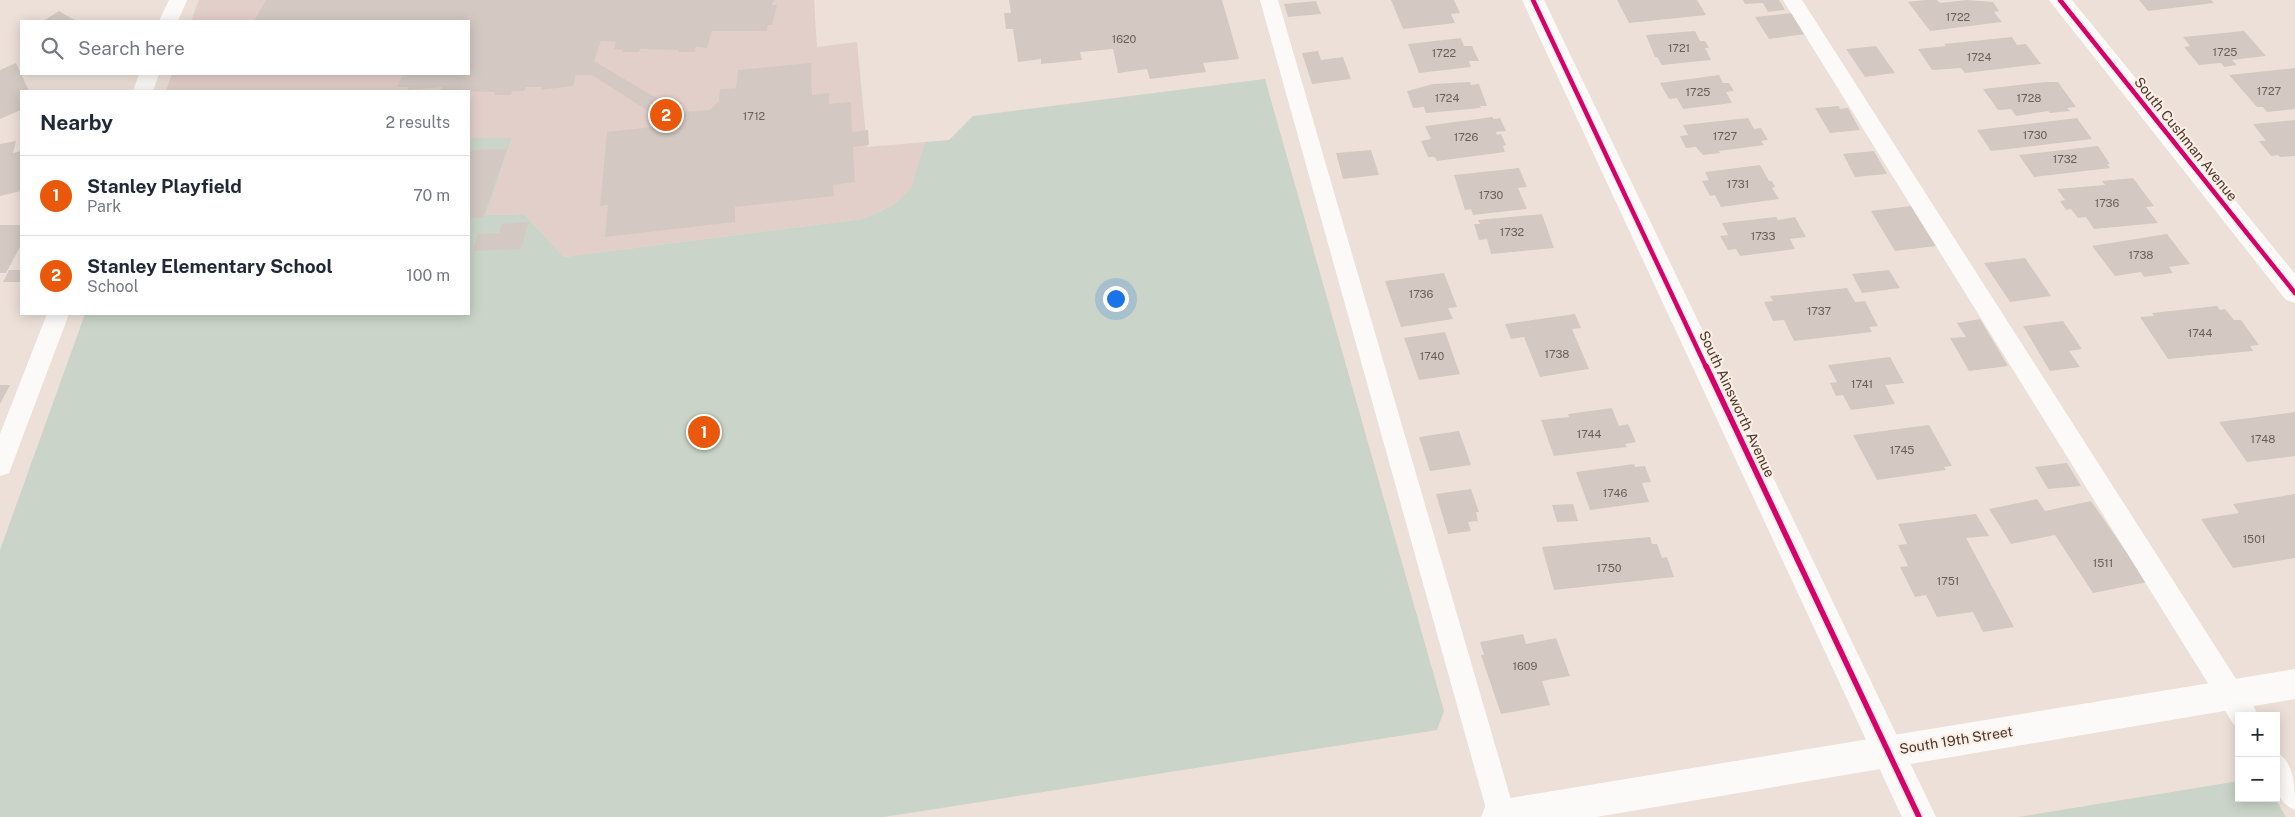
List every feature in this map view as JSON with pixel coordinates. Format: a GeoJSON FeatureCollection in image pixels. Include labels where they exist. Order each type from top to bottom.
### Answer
{"type":"FeatureCollection","features":[{"type":"Feature","properties":{"kind":"street","name":"South Ainsworth Avenue"},"geometry":{"type":"LineString","coordinates":[[1534,0],[1919,817]]}},
{"type":"Feature","properties":{"kind":"street","name":"South Cushman Avenue"},"geometry":{"type":"LineString","coordinates":[[2060,0],[2295,293]]}},
{"type":"Feature","properties":{"kind":"street","name":"South 19th Street"},"geometry":{"type":"LineString","coordinates":[[1500,817],[1657,792],[1888,751],[2238,705],[2295,684]]}},
{"type":"Feature","properties":{"kind":"lane"},"geometry":{"type":"LineString","coordinates":[[170,20],[178,0]]}},
{"type":"Feature","properties":{"kind":"lane"},"geometry":{"type":"LineString","coordinates":[[1269,0],[1500,817]]}},
{"type":"Feature","properties":{"kind":"lane"},"geometry":{"type":"LineString","coordinates":[[1792,0],[2238,705]]}},
{"type":"Feature","properties":{"kind":"lane"},"geometry":{"type":"LineString","coordinates":[[143,90],[150,75]]}},
{"type":"Feature","properties":{"kind":"lane"},"geometry":{"type":"LineString","coordinates":[[0,466],[58,315]]}},
{"type":"Feature","properties":{"kind":"lane"},"geometry":{"type":"LineString","coordinates":[[2280,772],[2295,796]]}},
{"type":"Feature","properties":{"kind":"shaded area"},"geometry":{"type":"Polygon","coordinates":[[[199,0],[814,0],[817,47],[857,42],[867,147],[925,142],[912,189],[893,205],[863,219],[564,257],[524,214],[486,215],[512,138],[470,138],[470,90],[166,90],[172,75],[470,75],[470,20],[191,20],[199,0]]]}},
{"type":"Feature","properties":{"kind":"shaded area"},"geometry":{"type":"Polygon","coordinates":[[[1265,79],[1444,711],[1437,730],[884,817],[0,817],[0,550],[85,315],[470,315],[470,138],[512,138],[486,215],[524,214],[564,257],[863,219],[893,205],[911,189],[925,142],[949,140],[973,116],[1265,79]]]}},
{"type":"Feature","properties":{"kind":"shaded area"},"geometry":{"type":"Polygon","coordinates":[[[2235,782],[2235,802],[2277,802],[2286,817],[2018,817],[2235,782]]]}},
{"type":"Feature","properties":{"kind":"building"},"geometry":{"type":"Polygon","coordinates":[[[266,0],[774,0],[772,5],[777,5],[772,25],[768,25],[767,31],[712,31],[707,48],[696,47],[695,52],[640,49],[639,52],[622,52],[623,50],[614,49],[616,42],[601,41],[594,61],[680,112],[710,110],[719,101],[720,89],[736,88],[738,70],[811,63],[812,95],[829,93],[829,104],[851,102],[852,132],[868,130],[869,145],[853,147],[855,182],[833,185],[834,196],[735,207],[735,222],[605,237],[608,205],[600,206],[607,132],[668,125],[660,122],[662,120],[592,75],[576,75],[573,86],[541,90],[542,87],[526,87],[524,91],[512,91],[511,95],[494,95],[495,92],[470,92],[470,90],[440,90],[442,87],[407,90],[409,87],[397,87],[403,75],[470,75],[470,20],[255,20],[266,0]]]}},
{"type":"Feature","properties":{"kind":"building"},"geometry":{"type":"Polygon","coordinates":[[[1009,0],[1222,0],[1239,59],[1203,63],[1206,72],[1150,79],[1147,69],[1118,73],[1113,49],[1080,52],[1082,60],[1041,64],[1041,59],[1018,62],[1013,29],[1006,29],[1004,13],[1011,13],[1009,0]]]}},
{"type":"Feature","properties":{"kind":"building"},"geometry":{"type":"Polygon","coordinates":[[[1391,0],[1454,0],[1460,13],[1451,14],[1455,23],[1403,29],[1391,0]]]}},
{"type":"Feature","properties":{"kind":"building"},"geometry":{"type":"Polygon","coordinates":[[[1617,0],[1697,0],[1706,15],[1629,23],[1617,0]]]}},
{"type":"Feature","properties":{"kind":"building"},"geometry":{"type":"Polygon","coordinates":[[[1743,0],[1779,0],[1785,10],[1768,12],[1763,3],[1745,4],[1743,0]]]}},
{"type":"Feature","properties":{"kind":"building"},"geometry":{"type":"Polygon","coordinates":[[[1937,0],[1940,3],[1966,0],[1993,2],[1999,11],[1994,12],[2002,22],[1930,31],[1908,2],[1937,0]]]}},
{"type":"Feature","properties":{"kind":"building"},"geometry":{"type":"Polygon","coordinates":[[[2139,0],[2211,0],[2214,3],[2148,11],[2139,0]]]}},
{"type":"Feature","properties":{"kind":"building"},"geometry":{"type":"Polygon","coordinates":[[[1316,1],[1321,14],[1288,17],[1284,4],[1316,1]]]}},
{"type":"Feature","properties":{"kind":"building"},"geometry":{"type":"Polygon","coordinates":[[[59,11],[74,20],[45,20],[59,11]]]}},
{"type":"Feature","properties":{"kind":"building"},"geometry":{"type":"Polygon","coordinates":[[[1792,13],[1806,34],[1769,39],[1755,17],[1792,13]]]}},
{"type":"Feature","properties":{"kind":"building"},"geometry":{"type":"Polygon","coordinates":[[[1695,31],[1700,41],[1705,41],[1709,48],[1705,48],[1711,60],[1662,65],[1657,57],[1655,57],[1646,35],[1695,31]]]}},
{"type":"Feature","properties":{"kind":"building"},"geometry":{"type":"Polygon","coordinates":[[[2244,31],[2266,56],[2232,60],[2237,65],[2224,67],[2221,63],[2199,65],[2184,47],[2190,46],[2183,37],[2244,31]]]}},
{"type":"Feature","properties":{"kind":"building"},"geometry":{"type":"Polygon","coordinates":[[[2012,37],[2017,45],[2026,44],[2041,64],[1965,73],[1961,68],[1932,70],[1918,49],[1946,46],[1944,44],[2012,37]]]}},
{"type":"Feature","properties":{"kind":"building"},"geometry":{"type":"Polygon","coordinates":[[[1461,38],[1464,46],[1472,46],[1479,61],[1469,61],[1471,67],[1419,73],[1408,44],[1461,38]]]}},
{"type":"Feature","properties":{"kind":"building"},"geometry":{"type":"Polygon","coordinates":[[[1876,46],[1895,73],[1865,77],[1846,49],[1876,46]]]}},
{"type":"Feature","properties":{"kind":"building"},"geometry":{"type":"Polygon","coordinates":[[[1318,51],[1321,60],[1343,57],[1351,79],[1312,84],[1302,53],[1318,51]]]}},
{"type":"Feature","properties":{"kind":"building"},"geometry":{"type":"Polygon","coordinates":[[[16,63],[29,90],[20,90],[20,110],[0,119],[0,70],[16,63]]]}},
{"type":"Feature","properties":{"kind":"building"},"geometry":{"type":"Polygon","coordinates":[[[2295,68],[2295,109],[2267,112],[2263,107],[2257,107],[2229,75],[2295,68]]]}},
{"type":"Feature","properties":{"kind":"building"},"geometry":{"type":"Polygon","coordinates":[[[1719,75],[1723,83],[1729,83],[1734,91],[1726,92],[1732,103],[1683,109],[1677,98],[1669,99],[1660,83],[1719,75]]]}},
{"type":"Feature","properties":{"kind":"building"},"geometry":{"type":"Polygon","coordinates":[[[1470,82],[1471,85],[1479,84],[1487,106],[1426,113],[1424,107],[1413,108],[1407,91],[1433,84],[1470,82]]]}},
{"type":"Feature","properties":{"kind":"building"},"geometry":{"type":"Polygon","coordinates":[[[2058,82],[2076,107],[2067,108],[2070,111],[2050,113],[2048,111],[2016,116],[2011,109],[1998,110],[1983,89],[2058,82]]]}},
{"type":"Feature","properties":{"kind":"building"},"geometry":{"type":"Polygon","coordinates":[[[1839,106],[1840,109],[1848,108],[1860,130],[1830,133],[1815,108],[1839,106]]]}},
{"type":"Feature","properties":{"kind":"building"},"geometry":{"type":"Polygon","coordinates":[[[1492,117],[1494,119],[1500,118],[1506,131],[1496,132],[1497,135],[1501,134],[1506,145],[1503,146],[1505,152],[1437,161],[1435,157],[1428,157],[1421,141],[1431,139],[1425,126],[1492,117]]]}},
{"type":"Feature","properties":{"kind":"building"},"geometry":{"type":"Polygon","coordinates":[[[1748,118],[1754,129],[1761,128],[1768,140],[1761,141],[1764,145],[1703,155],[1696,147],[1686,148],[1680,136],[1688,135],[1683,125],[1748,118]]]}},
{"type":"Feature","properties":{"kind":"building"},"geometry":{"type":"Polygon","coordinates":[[[2077,118],[2092,139],[1991,151],[1977,130],[2077,118]]]}},
{"type":"Feature","properties":{"kind":"building"},"geometry":{"type":"Polygon","coordinates":[[[2295,120],[2295,156],[2271,156],[2259,141],[2266,141],[2253,124],[2295,120]]]}},
{"type":"Feature","properties":{"kind":"building"},"geometry":{"type":"Polygon","coordinates":[[[16,141],[13,153],[20,151],[20,191],[0,196],[0,144],[16,141]]]}},
{"type":"Feature","properties":{"kind":"building"},"geometry":{"type":"Polygon","coordinates":[[[2098,146],[2110,164],[2107,164],[2110,168],[2034,177],[2019,155],[2098,146]]]}},
{"type":"Feature","properties":{"kind":"building"},"geometry":{"type":"Polygon","coordinates":[[[507,149],[483,218],[470,218],[470,150],[507,149]]]}},
{"type":"Feature","properties":{"kind":"building"},"geometry":{"type":"Polygon","coordinates":[[[1371,150],[1379,175],[1343,179],[1336,153],[1371,150]]]}},
{"type":"Feature","properties":{"kind":"building"},"geometry":{"type":"Polygon","coordinates":[[[1874,151],[1887,174],[1855,177],[1843,154],[1874,151]]]}},
{"type":"Feature","properties":{"kind":"building"},"geometry":{"type":"Polygon","coordinates":[[[1760,165],[1769,181],[1772,181],[1775,187],[1772,188],[1779,199],[1721,207],[1715,195],[1710,196],[1702,181],[1709,180],[1705,172],[1760,165]]]}},
{"type":"Feature","properties":{"kind":"building"},"geometry":{"type":"Polygon","coordinates":[[[1519,168],[1527,187],[1518,188],[1527,209],[1473,215],[1471,209],[1465,210],[1454,175],[1519,168]]]}},
{"type":"Feature","properties":{"kind":"building"},"geometry":{"type":"Polygon","coordinates":[[[2133,178],[2154,206],[2146,207],[2158,223],[2094,229],[2086,217],[2078,218],[2071,209],[2066,210],[2060,201],[2065,200],[2057,189],[2105,185],[2102,181],[2133,178]]]}},
{"type":"Feature","properties":{"kind":"building"},"geometry":{"type":"Polygon","coordinates":[[[1911,206],[1936,246],[1895,251],[1871,211],[1911,206]]]}},
{"type":"Feature","properties":{"kind":"building"},"geometry":{"type":"Polygon","coordinates":[[[1542,214],[1554,248],[1491,254],[1487,239],[1479,240],[1474,224],[1480,224],[1478,220],[1542,214]]]}},
{"type":"Feature","properties":{"kind":"building"},"geometry":{"type":"Polygon","coordinates":[[[1776,217],[1778,220],[1795,217],[1806,237],[1790,239],[1795,249],[1740,256],[1736,249],[1728,250],[1720,236],[1728,235],[1722,223],[1776,217]]]}},
{"type":"Feature","properties":{"kind":"building"},"geometry":{"type":"Polygon","coordinates":[[[529,222],[521,249],[473,251],[478,234],[499,233],[502,224],[529,222]]]}},
{"type":"Feature","properties":{"kind":"building"},"geometry":{"type":"Polygon","coordinates":[[[0,225],[20,225],[20,247],[6,273],[0,273],[0,225]]]}},
{"type":"Feature","properties":{"kind":"building"},"geometry":{"type":"Polygon","coordinates":[[[2167,234],[2190,264],[2169,267],[2173,273],[2144,277],[2141,272],[2115,276],[2092,246],[2167,234]]]}},
{"type":"Feature","properties":{"kind":"building"},"geometry":{"type":"Polygon","coordinates":[[[2025,258],[2051,296],[2010,302],[1984,263],[2025,258]]]}},
{"type":"Feature","properties":{"kind":"building"},"geometry":{"type":"Polygon","coordinates":[[[9,270],[20,270],[20,282],[3,282],[9,270]]]}},
{"type":"Feature","properties":{"kind":"building"},"geometry":{"type":"Polygon","coordinates":[[[1889,270],[1900,288],[1862,293],[1852,274],[1889,270]]]}},
{"type":"Feature","properties":{"kind":"building"},"geometry":{"type":"Polygon","coordinates":[[[1444,273],[1457,307],[1448,308],[1453,319],[1401,327],[1385,281],[1444,273]]]}},
{"type":"Feature","properties":{"kind":"building"},"geometry":{"type":"Polygon","coordinates":[[[1847,288],[1855,302],[1865,301],[1878,326],[1869,327],[1872,332],[1794,341],[1784,320],[1773,321],[1764,302],[1773,301],[1770,296],[1847,288]]]}},
{"type":"Feature","properties":{"kind":"building"},"geometry":{"type":"Polygon","coordinates":[[[2217,306],[2220,310],[2225,309],[2234,320],[2241,320],[2259,345],[2250,346],[2253,351],[2168,359],[2140,317],[2154,316],[2152,313],[2217,306]]]}},
{"type":"Feature","properties":{"kind":"building"},"geometry":{"type":"Polygon","coordinates":[[[1575,314],[1581,328],[1572,329],[1589,369],[1540,377],[1524,337],[1511,339],[1505,324],[1575,314]]]}},
{"type":"Feature","properties":{"kind":"building"},"geometry":{"type":"Polygon","coordinates":[[[1980,319],[2008,366],[1969,371],[1950,338],[1966,337],[1957,323],[1980,319]]]}},
{"type":"Feature","properties":{"kind":"building"},"geometry":{"type":"Polygon","coordinates":[[[2063,321],[2082,349],[2069,351],[2080,367],[2050,371],[2023,326],[2063,321]]]}},
{"type":"Feature","properties":{"kind":"building"},"geometry":{"type":"Polygon","coordinates":[[[1445,332],[1460,374],[1419,380],[1404,338],[1445,332]]]}},
{"type":"Feature","properties":{"kind":"building"},"geometry":{"type":"Polygon","coordinates":[[[1890,357],[1904,383],[1885,385],[1895,404],[1851,410],[1843,395],[1836,396],[1830,383],[1837,382],[1828,365],[1890,357]]]}},
{"type":"Feature","properties":{"kind":"building"},"geometry":{"type":"Polygon","coordinates":[[[0,385],[10,385],[0,404],[0,385]]]}},
{"type":"Feature","properties":{"kind":"building"},"geometry":{"type":"Polygon","coordinates":[[[1612,408],[1619,426],[1628,424],[1636,442],[1625,444],[1627,447],[1554,456],[1541,420],[1569,417],[1568,414],[1612,408]]]}},
{"type":"Feature","properties":{"kind":"building"},"geometry":{"type":"Polygon","coordinates":[[[2295,412],[2295,456],[2247,462],[2219,422],[2295,412]]]}},
{"type":"Feature","properties":{"kind":"building"},"geometry":{"type":"Polygon","coordinates":[[[1929,425],[1952,466],[1944,467],[1946,470],[1877,480],[1853,435],[1929,425]]]}},
{"type":"Feature","properties":{"kind":"building"},"geometry":{"type":"Polygon","coordinates":[[[1459,431],[1471,465],[1430,471],[1419,437],[1459,431]]]}},
{"type":"Feature","properties":{"kind":"building"},"geometry":{"type":"Polygon","coordinates":[[[2067,463],[2081,486],[2048,489],[2035,467],[2067,463]]]}},
{"type":"Feature","properties":{"kind":"building"},"geometry":{"type":"Polygon","coordinates":[[[1634,464],[1635,467],[1645,466],[1651,482],[1642,483],[1649,502],[1590,510],[1576,472],[1634,464]]]}},
{"type":"Feature","properties":{"kind":"building"},"geometry":{"type":"Polygon","coordinates":[[[1471,489],[1479,512],[1476,512],[1478,521],[1468,522],[1471,531],[1448,534],[1436,494],[1471,489]]]}},
{"type":"Feature","properties":{"kind":"building"},"geometry":{"type":"Polygon","coordinates":[[[2295,494],[2295,558],[2233,568],[2201,519],[2239,513],[2233,504],[2295,494]]]}},
{"type":"Feature","properties":{"kind":"building"},"geometry":{"type":"Polygon","coordinates":[[[2037,499],[2045,511],[2091,501],[2147,582],[2093,593],[2055,535],[2011,544],[1989,509],[2037,499]]]}},
{"type":"Feature","properties":{"kind":"building"},"geometry":{"type":"Polygon","coordinates":[[[1573,504],[1578,521],[1557,522],[1552,505],[1573,504]]]}},
{"type":"Feature","properties":{"kind":"building"},"geometry":{"type":"Polygon","coordinates":[[[1976,514],[1989,536],[1966,538],[2014,627],[1983,632],[1973,612],[1937,617],[1926,595],[1915,597],[1900,567],[1908,566],[1898,545],[1907,544],[1898,524],[1976,514]]]}},
{"type":"Feature","properties":{"kind":"building"},"geometry":{"type":"Polygon","coordinates":[[[1650,537],[1652,544],[1657,544],[1662,558],[1667,557],[1674,577],[1554,590],[1542,547],[1650,537]]]}},
{"type":"Feature","properties":{"kind":"building"},"geometry":{"type":"Polygon","coordinates":[[[1523,634],[1526,644],[1556,638],[1570,676],[1542,681],[1550,705],[1501,714],[1481,655],[1484,655],[1480,642],[1523,634]]]}},
{"type":"Feature","properties":{"kind":"cycle path"},"geometry":{"type":"LineString","coordinates":[[1533,0],[1919,817]]}},
{"type":"Feature","properties":{"kind":"cycle path"},"geometry":{"type":"LineString","coordinates":[[2060,0],[2295,293]]}},
{"type":"Feature","properties":{"kind":"place","name":"Stanley Elementary School"},"geometry":{"type":"Point","coordinates":[666,115]}},
{"type":"Feature","properties":{"kind":"place","name":"Stanley Playfield"},"geometry":{"type":"Point","coordinates":[704,432]}}]}
